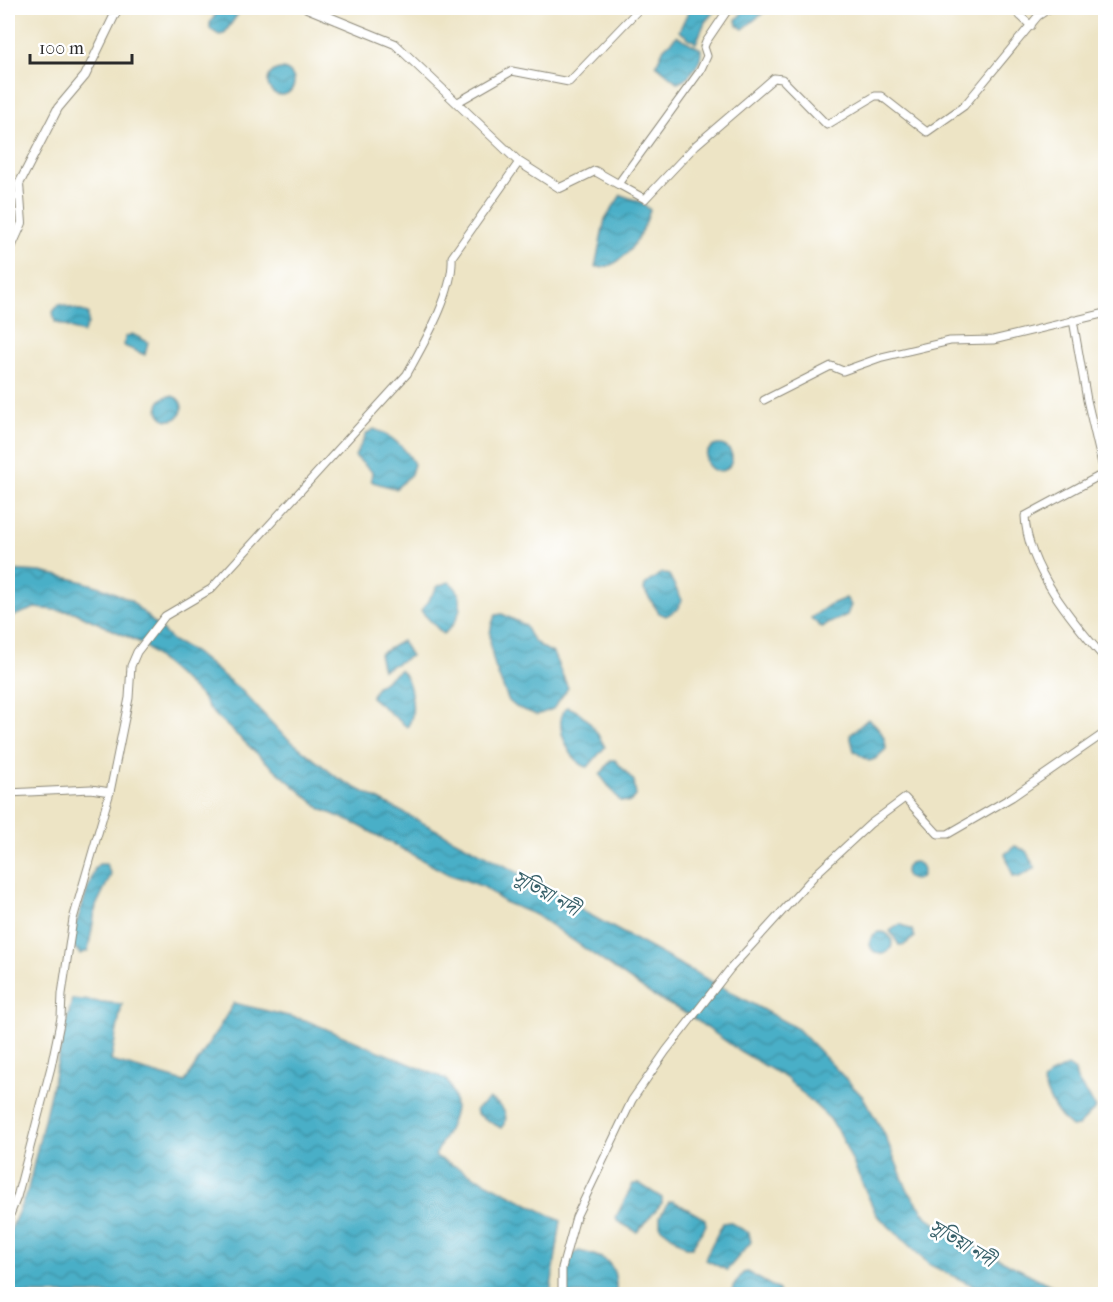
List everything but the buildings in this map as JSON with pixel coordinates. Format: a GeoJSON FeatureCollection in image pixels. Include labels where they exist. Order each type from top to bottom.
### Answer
{"type":"FeatureCollection","features":[{"type":"Feature","properties":{"kind":"street"},"geometry":{"type":"LineString","coordinates":[[8,254],[22,223],[18,184],[58,108],[85,76],[118,8]]}},
{"type":"Feature","properties":{"kind":"street"},"geometry":{"type":"LineString","coordinates":[[307,8],[395,45],[519,162],[560,188],[595,171],[645,200],[696,145],[774,78],[782,79],[827,125],[875,96],[881,96],[927,132],[964,106],[1031,26],[1050,8]]}},
{"type":"Feature","properties":{"kind":"street"},"geometry":{"type":"LineString","coordinates":[[458,102],[512,71],[569,82],[640,8]]}},
{"type":"Feature","properties":{"kind":"street"},"geometry":{"type":"LineString","coordinates":[[618,184],[700,71],[707,56],[706,42],[729,8]]}},
{"type":"Feature","properties":{"kind":"street"},"geometry":{"type":"LineString","coordinates":[[1012,8],[1031,26]]}},
{"type":"Feature","properties":{"kind":"street"},"geometry":{"type":"LineString","coordinates":[[8,1220],[17,1197],[51,1067],[62,1018],[62,994],[73,919],[110,792],[130,691],[131,666],[137,652],[165,616],[211,589],[407,374],[426,340],[452,274],[452,257],[519,162]]}},
{"type":"Feature","properties":{"kind":"street"},"geometry":{"type":"LineString","coordinates":[[8,200],[19,195]]}},
{"type":"Feature","properties":{"kind":"street"},"geometry":{"type":"LineString","coordinates":[[764,400],[831,366],[843,371],[882,357],[950,341],[993,340],[1106,313]]}},
{"type":"Feature","properties":{"kind":"street"},"geometry":{"type":"LineString","coordinates":[[1073,320],[1087,400],[1103,468],[1101,475],[1025,516],[1025,528],[1040,568],[1057,597],[1077,627],[1106,660]]}},
{"type":"Feature","properties":{"kind":"street"},"geometry":{"type":"LineString","coordinates":[[562,1294],[562,1268],[576,1217],[632,1100],[666,1051],[730,969],[836,853],[905,798],[938,834],[948,834],[1012,797],[1106,732]]}},
{"type":"Feature","properties":{"kind":"street"},"geometry":{"type":"LineString","coordinates":[[8,794],[91,789],[110,792]]}},
{"type":"Feature","properties":{"kind":"water"},"geometry":{"type":"Polygon","coordinates":[[[220,8],[242,8],[224,34],[219,35],[210,29],[210,23],[220,8]]]}},
{"type":"Feature","properties":{"kind":"water"},"geometry":{"type":"Polygon","coordinates":[[[690,8],[717,8],[705,22],[696,43],[679,31],[690,8]]]}},
{"type":"Feature","properties":{"kind":"water"},"geometry":{"type":"Polygon","coordinates":[[[746,8],[769,8],[743,29],[737,25],[736,20],[746,8]]]}},
{"type":"Feature","properties":{"kind":"water"},"geometry":{"type":"Polygon","coordinates":[[[677,36],[701,49],[700,59],[694,69],[678,83],[656,65],[664,48],[677,36]]]}},
{"type":"Feature","properties":{"kind":"water"},"geometry":{"type":"Polygon","coordinates":[[[281,69],[290,73],[294,82],[290,91],[281,95],[272,91],[268,82],[272,73],[281,69]]]}},
{"type":"Feature","properties":{"kind":"water"},"geometry":{"type":"Polygon","coordinates":[[[621,195],[641,202],[650,210],[647,220],[637,240],[623,257],[605,267],[595,267],[605,219],[621,195]]]}},
{"type":"Feature","properties":{"kind":"water"},"geometry":{"type":"Polygon","coordinates":[[[8,204],[14,210],[15,225],[8,235],[8,204]]]}},
{"type":"Feature","properties":{"kind":"water"},"geometry":{"type":"Polygon","coordinates":[[[59,304],[88,313],[88,324],[83,333],[55,322],[53,312],[59,304]]]}},
{"type":"Feature","properties":{"kind":"water"},"geometry":{"type":"Polygon","coordinates":[[[132,334],[148,342],[145,355],[124,346],[125,337],[132,334]]]}},
{"type":"Feature","properties":{"kind":"water"},"geometry":{"type":"Polygon","coordinates":[[[170,396],[175,397],[181,403],[181,413],[175,419],[170,420],[165,419],[159,413],[158,408],[159,403],[165,397],[170,396]]]}},
{"type":"Feature","properties":{"kind":"water"},"geometry":{"type":"Polygon","coordinates":[[[374,429],[397,443],[414,464],[411,474],[396,489],[373,482],[372,472],[355,456],[367,433],[374,429]]]}},
{"type":"Feature","properties":{"kind":"water"},"geometry":{"type":"Polygon","coordinates":[[[719,445],[728,449],[732,458],[728,467],[719,471],[710,467],[706,458],[710,449],[719,445]]]}},
{"type":"Feature","properties":{"kind":"water","name":"সুতিয়া নদী"},"geometry":{"type":"Polygon","coordinates":[[[8,570],[41,572],[73,579],[104,588],[130,600],[173,641],[194,652],[242,691],[281,733],[339,779],[551,890],[592,916],[798,1029],[863,1097],[884,1133],[907,1189],[927,1217],[950,1234],[1068,1294],[990,1294],[930,1265],[876,1214],[841,1136],[830,1119],[786,1078],[740,1051],[687,1014],[655,997],[536,915],[504,902],[484,887],[448,874],[358,825],[321,809],[264,760],[212,712],[200,695],[141,643],[74,612],[35,608],[8,618],[8,570]]]}},
{"type":"Feature","properties":{"kind":"water"},"geometry":{"type":"Polygon","coordinates":[[[661,573],[669,575],[682,600],[678,609],[666,616],[659,613],[644,590],[645,585],[661,573]]]}},
{"type":"Feature","properties":{"kind":"water"},"geometry":{"type":"Polygon","coordinates":[[[449,582],[459,594],[460,608],[454,623],[443,634],[421,611],[438,586],[449,582]]]}},
{"type":"Feature","properties":{"kind":"water"},"geometry":{"type":"Polygon","coordinates":[[[846,598],[851,605],[847,615],[821,627],[811,618],[829,605],[846,598]]]}},
{"type":"Feature","properties":{"kind":"water"},"geometry":{"type":"Polygon","coordinates":[[[502,614],[525,625],[536,642],[553,653],[568,688],[553,709],[537,715],[516,707],[509,701],[496,669],[490,635],[496,615],[502,614]]]}},
{"type":"Feature","properties":{"kind":"water"},"geometry":{"type":"Polygon","coordinates":[[[402,641],[411,656],[383,670],[379,654],[402,641]]]}},
{"type":"Feature","properties":{"kind":"water"},"geometry":{"type":"Polygon","coordinates":[[[400,670],[408,681],[412,697],[412,714],[407,727],[371,697],[377,686],[400,670]]]}},
{"type":"Feature","properties":{"kind":"water"},"geometry":{"type":"Polygon","coordinates":[[[567,707],[585,717],[605,747],[588,767],[575,759],[565,742],[561,722],[562,714],[567,707]]]}},
{"type":"Feature","properties":{"kind":"water"},"geometry":{"type":"Polygon","coordinates":[[[868,719],[881,732],[886,749],[875,759],[869,761],[854,751],[850,735],[868,719]]]}},
{"type":"Feature","properties":{"kind":"water"},"geometry":{"type":"Polygon","coordinates":[[[611,760],[615,760],[634,781],[636,796],[630,802],[620,801],[600,775],[611,760]]]}},
{"type":"Feature","properties":{"kind":"water"},"geometry":{"type":"Polygon","coordinates":[[[1015,846],[1026,851],[1035,868],[1019,877],[1013,876],[1005,854],[1015,846]]]}},
{"type":"Feature","properties":{"kind":"water"},"geometry":{"type":"Polygon","coordinates":[[[914,862],[920,865],[923,871],[920,877],[914,880],[908,877],[905,871],[908,865],[914,862]]]}},
{"type":"Feature","properties":{"kind":"water"},"geometry":{"type":"Polygon","coordinates":[[[99,864],[106,864],[111,875],[96,906],[88,951],[80,954],[73,946],[73,933],[95,868],[99,864]]]}},
{"type":"Feature","properties":{"kind":"water"},"geometry":{"type":"Polygon","coordinates":[[[900,924],[912,930],[915,937],[904,945],[899,945],[890,931],[900,924]]]}},
{"type":"Feature","properties":{"kind":"water"},"geometry":{"type":"Polygon","coordinates":[[[881,932],[889,935],[892,943],[889,951],[881,954],[873,951],[870,943],[873,935],[881,932]]]}},
{"type":"Feature","properties":{"kind":"water"},"geometry":{"type":"Polygon","coordinates":[[[72,999],[122,1004],[111,1061],[185,1082],[234,1003],[305,1020],[446,1079],[455,1100],[455,1109],[435,1156],[561,1221],[550,1294],[8,1294],[8,1236],[28,1189],[72,999]]]}},
{"type":"Feature","properties":{"kind":"water"},"geometry":{"type":"Polygon","coordinates":[[[1068,1066],[1075,1071],[1077,1080],[1096,1108],[1078,1126],[1071,1127],[1054,1106],[1043,1083],[1050,1074],[1068,1066]]]}},
{"type":"Feature","properties":{"kind":"water"},"geometry":{"type":"Polygon","coordinates":[[[489,1099],[504,1111],[506,1120],[501,1128],[477,1114],[476,1109],[489,1099]]]}},
{"type":"Feature","properties":{"kind":"water"},"geometry":{"type":"Polygon","coordinates":[[[633,1184],[640,1184],[662,1198],[662,1203],[637,1232],[617,1221],[616,1217],[633,1184]]]}},
{"type":"Feature","properties":{"kind":"water"},"geometry":{"type":"Polygon","coordinates":[[[673,1201],[705,1219],[706,1225],[692,1247],[686,1247],[660,1227],[660,1216],[669,1202],[673,1201]]]}},
{"type":"Feature","properties":{"kind":"water"},"geometry":{"type":"Polygon","coordinates":[[[729,1222],[749,1233],[751,1242],[727,1270],[706,1260],[706,1256],[723,1223],[729,1222]]]}},
{"type":"Feature","properties":{"kind":"water"},"geometry":{"type":"Polygon","coordinates":[[[579,1251],[597,1256],[609,1264],[615,1275],[616,1294],[566,1294],[566,1263],[573,1254],[579,1251]]]}},
{"type":"Feature","properties":{"kind":"water"},"geometry":{"type":"Polygon","coordinates":[[[747,1272],[779,1290],[780,1294],[732,1294],[733,1287],[743,1273],[747,1272]]]}}]}
